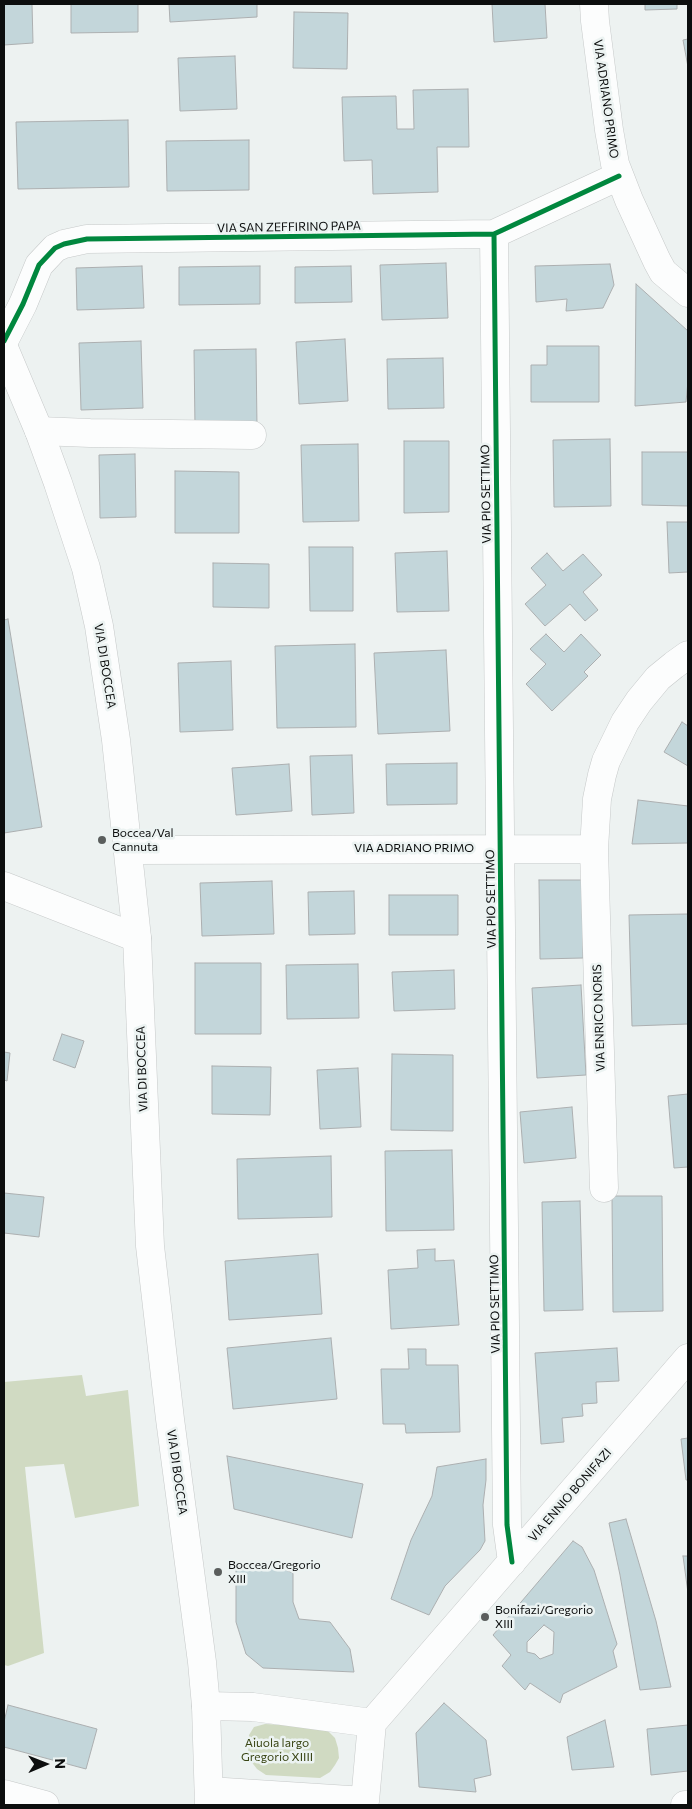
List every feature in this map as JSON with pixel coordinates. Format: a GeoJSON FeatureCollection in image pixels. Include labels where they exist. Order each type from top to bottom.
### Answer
{"type":"FeatureCollection","features":[{"type":"Feature","properties":{"kind":"street","name":"VIA ADRIANO PRIMO"},"geometry":{"type":"LineString","coordinates":[[594,4],[612,152],[619,176],[641,228],[663,272],[688,293]]}},
{"type":"Feature","properties":{"kind":"street","name":"VIA SAN ZEFFIRINO PAPA"},"geometry":{"type":"LineString","coordinates":[[4,341],[23,304],[39,265],[55,248],[76,241],[87,239],[494,234],[619,176]]}},
{"type":"Feature","properties":{"kind":"street","name":"VIA PIO SETTIMO"},"geometry":{"type":"LineString","coordinates":[[494,234],[506,1525],[512,1562]]}},
{"type":"Feature","properties":{"kind":"street","name":"VIA DI BOCCEA"},"geometry":{"type":"LineString","coordinates":[[4,348],[39,431],[70,518],[92,592],[116,740],[137,938],[150,1246],[170,1419],[202,1662],[206,1706],[209,1798]]}},
{"type":"Feature","properties":{"kind":"street"},"geometry":{"type":"LineString","coordinates":[[39,431],[90,434],[252,434]]}},
{"type":"Feature","properties":{"kind":"street"},"geometry":{"type":"LineString","coordinates":[[594,848],[596,800],[609,754],[638,701],[658,678],[688,655]]}},
{"type":"Feature","properties":{"kind":"street","name":"VIA ADRIANO PRIMO"},"geometry":{"type":"LineString","coordinates":[[129,850],[594,848]]}},
{"type":"Feature","properties":{"kind":"street","name":"VIA ENRICO NORIS"},"geometry":{"type":"LineString","coordinates":[[594,848],[604,1188]]}},
{"type":"Feature","properties":{"kind":"street"},"geometry":{"type":"LineString","coordinates":[[4,886],[137,938]]}},
{"type":"Feature","properties":{"kind":"street","name":"VIA ENNIO BONIFAZI"},"geometry":{"type":"LineString","coordinates":[[372,1723],[688,1358]]}},
{"type":"Feature","properties":{"kind":"street"},"geometry":{"type":"LineString","coordinates":[[206,1706],[253,1707],[372,1723],[370,1803],[209,1798]]}},
{"type":"Feature","properties":{"kind":"street"},"geometry":{"type":"LineString","coordinates":[[4,1794],[45,1805]]}},
{"type":"Feature","properties":{"kind":"green space"},"geometry":{"type":"Polygon","coordinates":[[[82,1375],[86,1396],[128,1390],[139,1506],[75,1518],[64,1464],[25,1467],[44,1653],[8,1666],[4,1665],[4,1382],[82,1375]]]}},
{"type":"Feature","properties":{"kind":"green space","name":"Aiuola largo Gregorio XIIII"},"geometry":{"type":"Polygon","coordinates":[[[265,1724],[324,1727],[335,1738],[339,1758],[330,1772],[320,1778],[266,1775],[257,1769],[250,1760],[248,1753],[249,1735],[254,1727],[265,1724]]]}},
{"type":"Feature","properties":{"kind":"building"},"geometry":{"type":"Polygon","coordinates":[[[4,4],[32,4],[33,43],[4,45],[4,4]]]}},
{"type":"Feature","properties":{"kind":"building"},"geometry":{"type":"Polygon","coordinates":[[[71,4],[138,4],[138,32],[71,33],[71,4]]]}},
{"type":"Feature","properties":{"kind":"building"},"geometry":{"type":"Polygon","coordinates":[[[169,4],[257,4],[257,17],[170,22],[169,4]]]}},
{"type":"Feature","properties":{"kind":"building"},"geometry":{"type":"Polygon","coordinates":[[[492,4],[545,4],[547,38],[494,42],[492,4]]]}},
{"type":"Feature","properties":{"kind":"building"},"geometry":{"type":"Polygon","coordinates":[[[645,4],[677,4],[677,9],[645,10],[645,4]]]}},
{"type":"Feature","properties":{"kind":"building"},"geometry":{"type":"Polygon","coordinates":[[[294,12],[348,13],[347,69],[293,68],[294,12]]]}},
{"type":"Feature","properties":{"kind":"building"},"geometry":{"type":"Polygon","coordinates":[[[688,39],[688,67],[683,40],[688,39]]]}},
{"type":"Feature","properties":{"kind":"building"},"geometry":{"type":"Polygon","coordinates":[[[235,56],[237,109],[180,111],[178,58],[235,56]]]}},
{"type":"Feature","properties":{"kind":"building"},"geometry":{"type":"Polygon","coordinates":[[[468,89],[469,147],[437,147],[438,192],[373,194],[372,160],[344,161],[342,97],[396,96],[397,129],[414,129],[413,90],[468,89]]]}},
{"type":"Feature","properties":{"kind":"building"},"geometry":{"type":"Polygon","coordinates":[[[128,120],[129,187],[18,189],[16,122],[128,120]]]}},
{"type":"Feature","properties":{"kind":"building"},"geometry":{"type":"Polygon","coordinates":[[[249,140],[249,190],[167,191],[166,141],[249,140]]]}},
{"type":"Feature","properties":{"kind":"building"},"geometry":{"type":"Polygon","coordinates":[[[446,263],[448,318],[382,320],[380,265],[446,263]]]}},
{"type":"Feature","properties":{"kind":"building"},"geometry":{"type":"Polygon","coordinates":[[[610,264],[614,285],[603,308],[566,311],[567,299],[536,302],[535,266],[610,264]]]}},
{"type":"Feature","properties":{"kind":"building"},"geometry":{"type":"Polygon","coordinates":[[[142,266],[144,308],[77,310],[76,268],[142,266]]]}},
{"type":"Feature","properties":{"kind":"building"},"geometry":{"type":"Polygon","coordinates":[[[260,266],[260,304],[179,305],[179,267],[260,266]]]}},
{"type":"Feature","properties":{"kind":"building"},"geometry":{"type":"Polygon","coordinates":[[[351,266],[352,302],[295,303],[295,267],[351,266]]]}},
{"type":"Feature","properties":{"kind":"building"},"geometry":{"type":"Polygon","coordinates":[[[636,284],[688,331],[686,402],[635,406],[636,284]]]}},
{"type":"Feature","properties":{"kind":"building"},"geometry":{"type":"Polygon","coordinates":[[[345,339],[348,401],[299,404],[296,342],[345,339]]]}},
{"type":"Feature","properties":{"kind":"building"},"geometry":{"type":"Polygon","coordinates":[[[141,341],[143,408],[81,410],[79,343],[141,341]]]}},
{"type":"Feature","properties":{"kind":"building"},"geometry":{"type":"Polygon","coordinates":[[[547,346],[599,346],[599,402],[531,402],[531,365],[547,365],[547,346]]]}},
{"type":"Feature","properties":{"kind":"building"},"geometry":{"type":"Polygon","coordinates":[[[256,349],[257,427],[195,427],[194,350],[256,349]]]}},
{"type":"Feature","properties":{"kind":"building"},"geometry":{"type":"Polygon","coordinates":[[[443,358],[444,408],[388,409],[387,359],[443,358]]]}},
{"type":"Feature","properties":{"kind":"building"},"geometry":{"type":"Polygon","coordinates":[[[610,439],[611,506],[554,507],[553,440],[610,439]]]}},
{"type":"Feature","properties":{"kind":"building"},"geometry":{"type":"Polygon","coordinates":[[[404,441],[449,441],[449,512],[404,513],[404,441]]]}},
{"type":"Feature","properties":{"kind":"building"},"geometry":{"type":"Polygon","coordinates":[[[358,444],[359,521],[303,522],[301,445],[358,444]]]}},
{"type":"Feature","properties":{"kind":"building"},"geometry":{"type":"Polygon","coordinates":[[[642,452],[688,452],[688,506],[642,505],[642,452]]]}},
{"type":"Feature","properties":{"kind":"building"},"geometry":{"type":"Polygon","coordinates":[[[135,454],[136,517],[100,518],[99,455],[135,454]]]}},
{"type":"Feature","properties":{"kind":"building"},"geometry":{"type":"Polygon","coordinates":[[[175,471],[239,472],[239,533],[175,533],[175,471]]]}},
{"type":"Feature","properties":{"kind":"building"},"geometry":{"type":"Polygon","coordinates":[[[667,522],[688,522],[688,572],[669,573],[667,522]]]}},
{"type":"Feature","properties":{"kind":"building"},"geometry":{"type":"Polygon","coordinates":[[[309,547],[353,547],[353,611],[310,611],[309,547]]]}},
{"type":"Feature","properties":{"kind":"building"},"geometry":{"type":"Polygon","coordinates":[[[447,551],[449,611],[397,612],[395,553],[447,551]]]}},
{"type":"Feature","properties":{"kind":"building"},"geometry":{"type":"Polygon","coordinates":[[[547,553],[563,571],[583,554],[602,575],[583,592],[598,610],[585,621],[570,604],[545,626],[525,604],[546,585],[531,568],[547,553]]]}},
{"type":"Feature","properties":{"kind":"building"},"geometry":{"type":"Polygon","coordinates":[[[213,563],[269,564],[269,608],[213,607],[213,563]]]}},
{"type":"Feature","properties":{"kind":"building"},"geometry":{"type":"Polygon","coordinates":[[[8,619],[42,827],[4,833],[4,620],[8,619]]]}},
{"type":"Feature","properties":{"kind":"building"},"geometry":{"type":"Polygon","coordinates":[[[546,634],[564,652],[581,634],[601,655],[584,672],[588,676],[552,711],[526,684],[546,664],[530,649],[546,634]]]}},
{"type":"Feature","properties":{"kind":"building"},"geometry":{"type":"Polygon","coordinates":[[[355,644],[356,727],[277,728],[275,646],[355,644]]]}},
{"type":"Feature","properties":{"kind":"building"},"geometry":{"type":"Polygon","coordinates":[[[446,650],[450,731],[378,734],[374,653],[446,650]]]}},
{"type":"Feature","properties":{"kind":"building"},"geometry":{"type":"Polygon","coordinates":[[[231,661],[233,730],[180,732],[178,663],[231,661]]]}},
{"type":"Feature","properties":{"kind":"building"},"geometry":{"type":"Polygon","coordinates":[[[682,722],[688,726],[688,766],[664,752],[682,722]]]}},
{"type":"Feature","properties":{"kind":"building"},"geometry":{"type":"Polygon","coordinates":[[[352,755],[354,813],[312,815],[310,756],[352,755]]]}},
{"type":"Feature","properties":{"kind":"building"},"geometry":{"type":"Polygon","coordinates":[[[457,763],[457,804],[387,805],[386,764],[457,763]]]}},
{"type":"Feature","properties":{"kind":"building"},"geometry":{"type":"Polygon","coordinates":[[[289,764],[292,811],[236,815],[232,768],[289,764]]]}},
{"type":"Feature","properties":{"kind":"building"},"geometry":{"type":"Polygon","coordinates":[[[638,800],[688,806],[688,843],[632,844],[638,800]]]}},
{"type":"Feature","properties":{"kind":"building"},"geometry":{"type":"Polygon","coordinates":[[[539,880],[582,880],[583,958],[540,959],[539,880]]]}},
{"type":"Feature","properties":{"kind":"building"},"geometry":{"type":"Polygon","coordinates":[[[272,881],[274,934],[202,936],[200,883],[272,881]]]}},
{"type":"Feature","properties":{"kind":"building"},"geometry":{"type":"Polygon","coordinates":[[[354,891],[355,934],[309,935],[308,892],[354,891]]]}},
{"type":"Feature","properties":{"kind":"building"},"geometry":{"type":"Polygon","coordinates":[[[389,895],[458,895],[458,935],[389,935],[389,895]]]}},
{"type":"Feature","properties":{"kind":"building"},"geometry":{"type":"Polygon","coordinates":[[[688,914],[688,1024],[632,1026],[629,915],[688,914]]]}},
{"type":"Feature","properties":{"kind":"building"},"geometry":{"type":"Polygon","coordinates":[[[195,963],[261,963],[261,1034],[195,1034],[195,963]]]}},
{"type":"Feature","properties":{"kind":"building"},"geometry":{"type":"Polygon","coordinates":[[[358,964],[359,1018],[287,1019],[286,965],[358,964]]]}},
{"type":"Feature","properties":{"kind":"building"},"geometry":{"type":"Polygon","coordinates":[[[454,970],[455,1009],[394,1011],[392,972],[454,970]]]}},
{"type":"Feature","properties":{"kind":"building"},"geometry":{"type":"Polygon","coordinates":[[[581,985],[586,1075],[537,1078],[532,988],[581,985]]]}},
{"type":"Feature","properties":{"kind":"building"},"geometry":{"type":"Polygon","coordinates":[[[62,1034],[84,1041],[75,1068],[53,1060],[62,1034]]]}},
{"type":"Feature","properties":{"kind":"building"},"geometry":{"type":"Polygon","coordinates":[[[4,1052],[10,1053],[7,1081],[4,1080],[4,1052]]]}},
{"type":"Feature","properties":{"kind":"building"},"geometry":{"type":"Polygon","coordinates":[[[392,1054],[453,1055],[453,1131],[391,1130],[392,1054]]]}},
{"type":"Feature","properties":{"kind":"building"},"geometry":{"type":"Polygon","coordinates":[[[212,1066],[271,1067],[270,1115],[212,1114],[212,1066]]]}},
{"type":"Feature","properties":{"kind":"building"},"geometry":{"type":"Polygon","coordinates":[[[358,1068],[361,1127],[320,1129],[317,1070],[358,1068]]]}},
{"type":"Feature","properties":{"kind":"building"},"geometry":{"type":"Polygon","coordinates":[[[688,1094],[688,1167],[674,1168],[668,1096],[688,1094]]]}},
{"type":"Feature","properties":{"kind":"building"},"geometry":{"type":"Polygon","coordinates":[[[572,1107],[576,1158],[524,1163],[520,1112],[572,1107]]]}},
{"type":"Feature","properties":{"kind":"building"},"geometry":{"type":"Polygon","coordinates":[[[452,1150],[454,1230],[386,1231],[385,1151],[452,1150]]]}},
{"type":"Feature","properties":{"kind":"building"},"geometry":{"type":"Polygon","coordinates":[[[331,1156],[332,1217],[238,1219],[237,1159],[331,1156]]]}},
{"type":"Feature","properties":{"kind":"building"},"geometry":{"type":"Polygon","coordinates":[[[4,1193],[44,1197],[39,1237],[4,1233],[4,1193]]]}},
{"type":"Feature","properties":{"kind":"building"},"geometry":{"type":"Polygon","coordinates":[[[612,1196],[662,1196],[663,1311],[613,1312],[612,1196]]]}},
{"type":"Feature","properties":{"kind":"building"},"geometry":{"type":"Polygon","coordinates":[[[580,1201],[583,1310],[544,1311],[542,1202],[580,1201]]]}},
{"type":"Feature","properties":{"kind":"building"},"geometry":{"type":"Polygon","coordinates":[[[435,1249],[435,1261],[454,1260],[459,1325],[391,1329],[388,1270],[418,1268],[417,1250],[435,1249]]]}},
{"type":"Feature","properties":{"kind":"building"},"geometry":{"type":"Polygon","coordinates":[[[318,1254],[322,1314],[229,1320],[225,1261],[318,1254]]]}},
{"type":"Feature","properties":{"kind":"building"},"geometry":{"type":"Polygon","coordinates":[[[331,1338],[337,1399],[233,1409],[227,1348],[331,1338]]]}},
{"type":"Feature","properties":{"kind":"building"},"geometry":{"type":"Polygon","coordinates":[[[617,1348],[619,1381],[596,1382],[597,1403],[582,1404],[583,1416],[562,1418],[564,1442],[541,1444],[535,1353],[617,1348]]]}},
{"type":"Feature","properties":{"kind":"building"},"geometry":{"type":"Polygon","coordinates":[[[408,1349],[426,1349],[426,1365],[458,1365],[460,1432],[406,1433],[405,1424],[383,1424],[381,1369],[409,1369],[408,1349]]]}},
{"type":"Feature","properties":{"kind":"building"},"geometry":{"type":"Polygon","coordinates":[[[688,1438],[688,1480],[686,1480],[681,1439],[688,1438]]]}},
{"type":"Feature","properties":{"kind":"building"},"geometry":{"type":"Polygon","coordinates":[[[227,1456],[363,1484],[352,1538],[234,1509],[227,1456]]]}},
{"type":"Feature","properties":{"kind":"building"},"geometry":{"type":"Polygon","coordinates":[[[486,1459],[483,1505],[485,1541],[480,1550],[445,1586],[429,1615],[391,1599],[411,1540],[432,1496],[437,1467],[486,1459]]]}},
{"type":"Feature","properties":{"kind":"building"},"geometry":{"type":"Polygon","coordinates":[[[626,1519],[656,1621],[671,1687],[640,1690],[609,1523],[626,1519]]]}},
{"type":"Feature","properties":{"kind":"building"},"geometry":{"type":"Polygon","coordinates":[[[573,1541],[582,1547],[594,1570],[617,1644],[613,1651],[617,1667],[563,1694],[560,1703],[530,1683],[525,1690],[502,1666],[511,1655],[493,1635],[573,1541]],[[544,1625],[527,1642],[527,1652],[535,1654],[540,1659],[553,1654],[554,1632],[544,1625]]]}},
{"type":"Feature","properties":{"kind":"building"},"geometry":{"type":"Polygon","coordinates":[[[683,1556],[688,1556],[688,1593],[683,1556]]]}},
{"type":"Feature","properties":{"kind":"building"},"geometry":{"type":"Polygon","coordinates":[[[266,1562],[293,1573],[293,1602],[299,1619],[330,1622],[350,1649],[354,1672],[263,1668],[246,1654],[236,1622],[236,1567],[266,1562]]]}},
{"type":"Feature","properties":{"kind":"building"},"geometry":{"type":"Polygon","coordinates":[[[444,1703],[486,1740],[491,1775],[474,1779],[476,1792],[419,1787],[416,1733],[444,1703]]]}},
{"type":"Feature","properties":{"kind":"building"},"geometry":{"type":"Polygon","coordinates":[[[8,1705],[97,1729],[86,1769],[4,1747],[4,1722],[8,1705]]]}},
{"type":"Feature","properties":{"kind":"building"},"geometry":{"type":"Polygon","coordinates":[[[605,1720],[614,1767],[572,1770],[567,1737],[605,1720]]]}},
{"type":"Feature","properties":{"kind":"building"},"geometry":{"type":"Polygon","coordinates":[[[688,1725],[688,1771],[651,1775],[647,1729],[688,1725]]]}},
{"type":"Feature","properties":{"kind":"cycle path"},"geometry":{"type":"LineString","coordinates":[[4,341],[23,304],[39,265],[55,248],[64,244],[87,239],[494,234],[619,176]]}},
{"type":"Feature","properties":{"kind":"cycle path"},"geometry":{"type":"LineString","coordinates":[[494,234],[507,1525],[512,1562]]}},
{"type":"Feature","properties":{"kind":"place","name":"Boccea/Val Cannuta"},"geometry":{"type":"Point","coordinates":[102,840]}},
{"type":"Feature","properties":{"kind":"place","name":"Boccea/Gregorio XIII"},"geometry":{"type":"Point","coordinates":[218,1572]}},
{"type":"Feature","properties":{"kind":"place","name":"Bonifazi/Gregorio XIII"},"geometry":{"type":"Point","coordinates":[485,1617]}}]}
